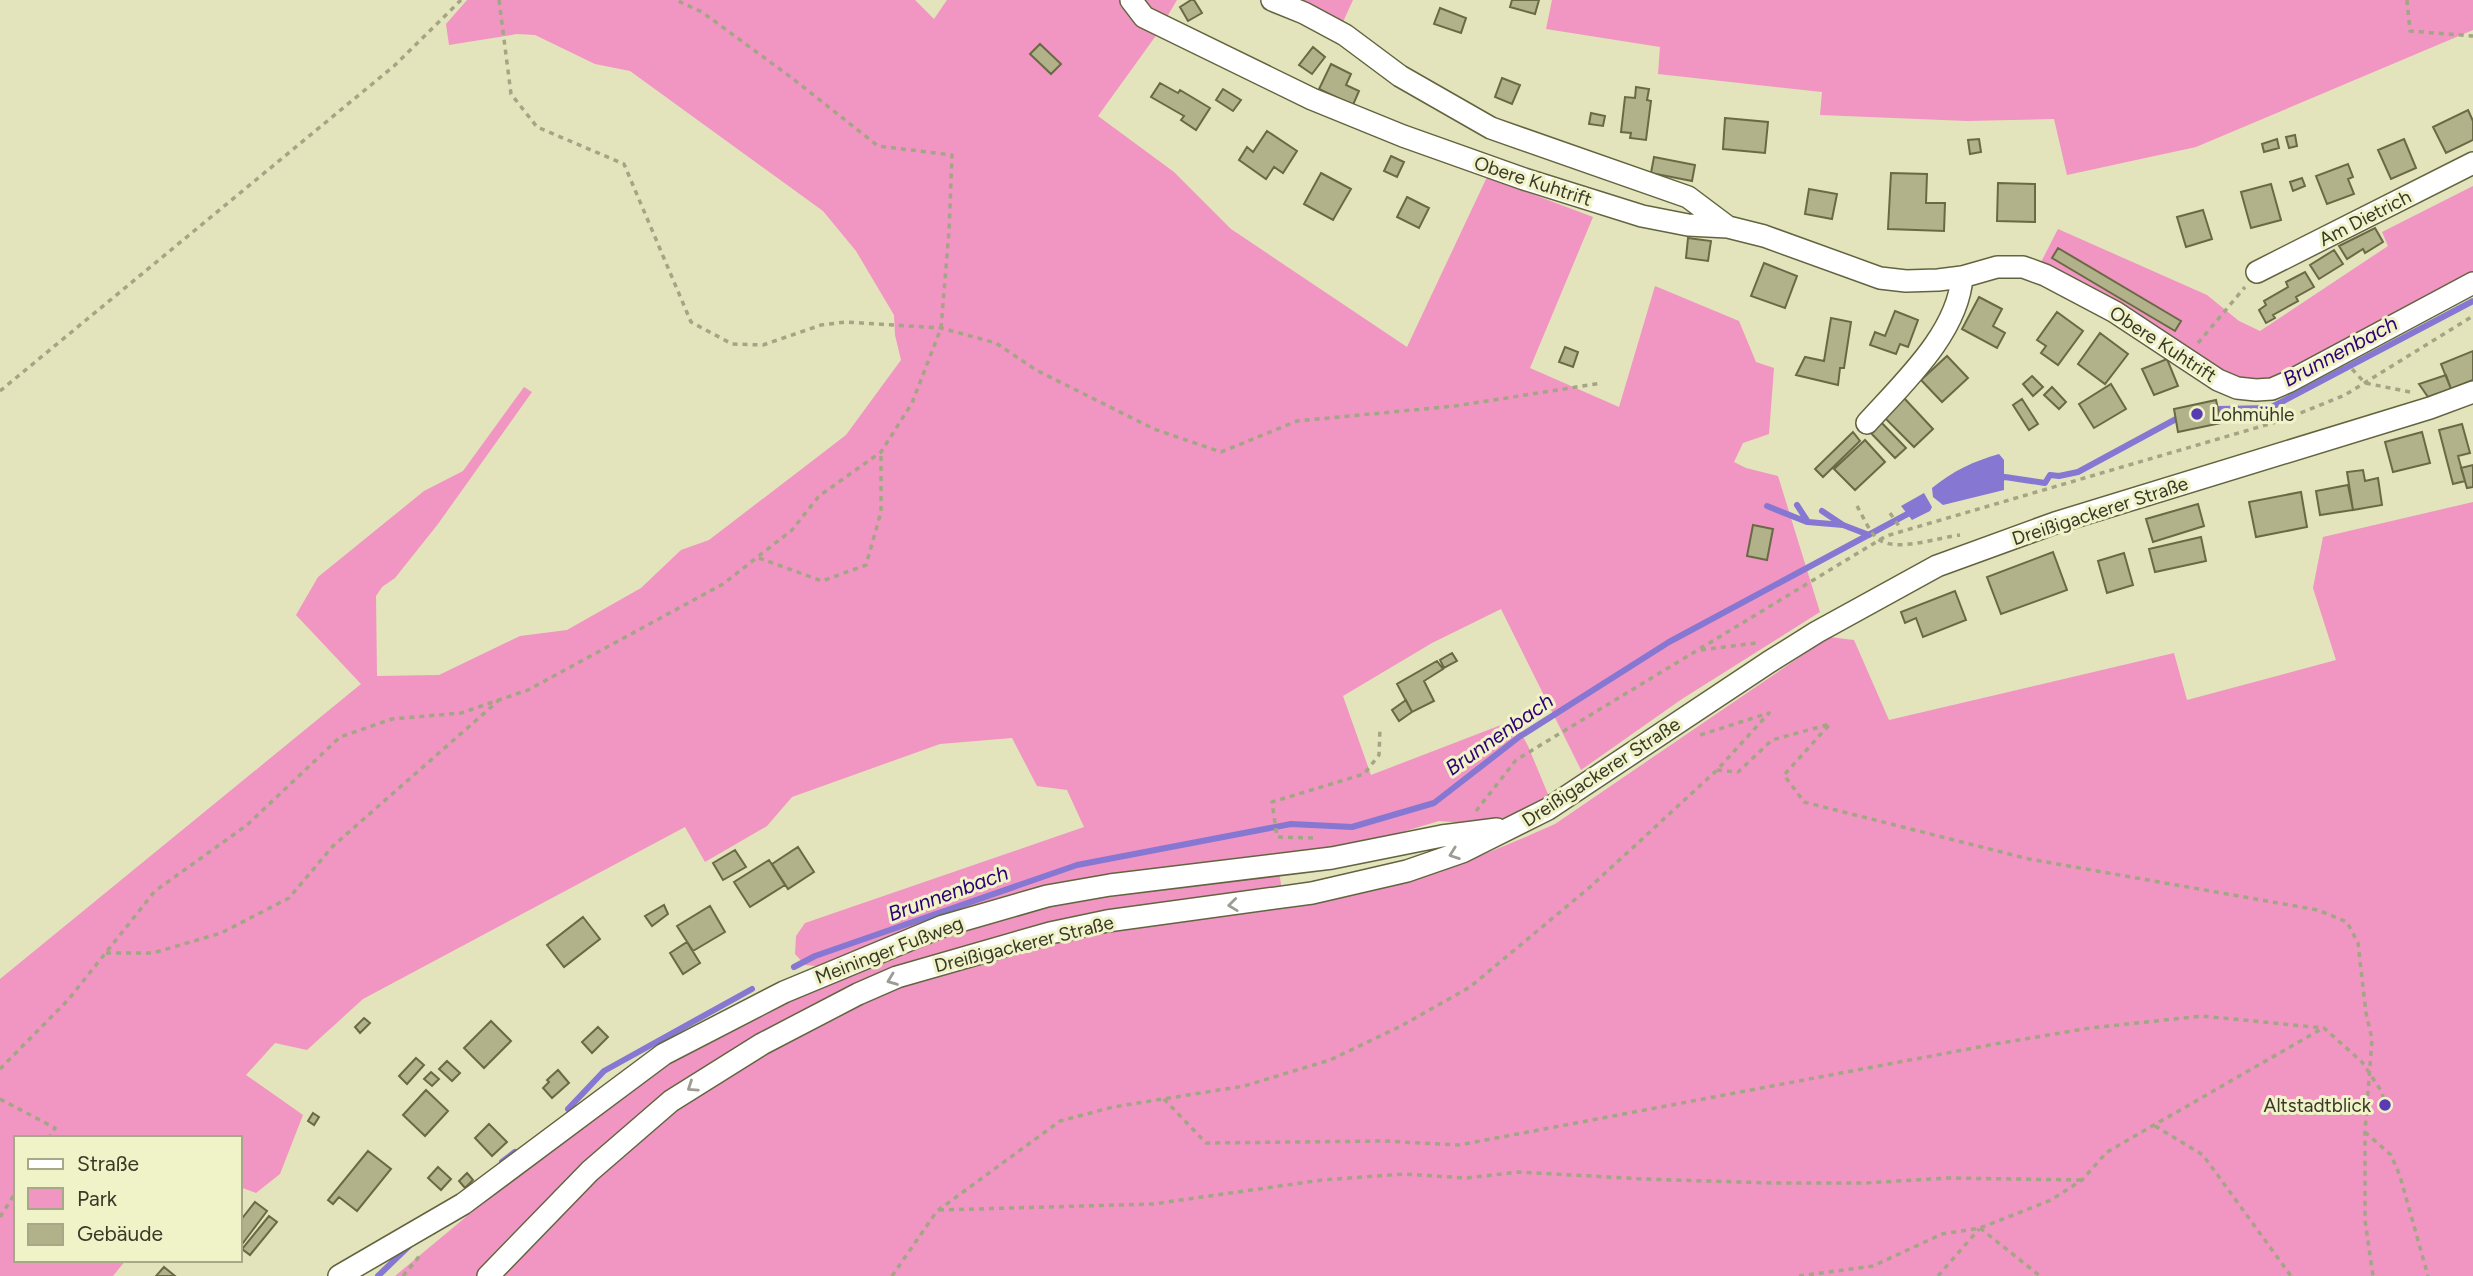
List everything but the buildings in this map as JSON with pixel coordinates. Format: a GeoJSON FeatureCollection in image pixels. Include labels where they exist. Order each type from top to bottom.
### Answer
{"type":"FeatureCollection","features":[{"type":"Feature","properties":{"kind":"street","name":"Obere Kuhtrift"},"geometry":{"type":"LineString","coordinates":[[1131,0],[1144,17],[1312,99],[1403,136],[1524,179],[1642,216],[1688,225],[1728,227],[1764,236],[1880,278],[1906,281],[1962,277],[1997,267],[2023,267],[2045,275],[2115,312],[2218,380],[2237,388],[2272,389],[2312,371],[2342,352],[2473,283]]}},
{"type":"Feature","properties":{"kind":"street"},"geometry":{"type":"LineString","coordinates":[[1272,0],[1304,13],[1345,35],[1400,76],[1491,128],[1688,197],[1728,227]]}},
{"type":"Feature","properties":{"kind":"street","name":"Am Dietrich"},"geometry":{"type":"LineString","coordinates":[[2258,272],[2473,163]]}},
{"type":"Feature","properties":{"kind":"street"},"geometry":{"type":"LineString","coordinates":[[1867,423],[1922,362],[1956,305],[1961,292],[1962,277]]}},
{"type":"Feature","properties":{"kind":"street","name":"Dreißigackerer Straße"},"geometry":{"type":"LineString","coordinates":[[488,1276],[590,1171],[671,1101],[761,1044],[858,993],[897,977],[1050,933],[1107,921],[1248,904],[1356,884],[1407,871],[1462,852],[1517,827],[1548,809],[1769,662],[1852,612],[1937,566],[2055,523],[2430,408],[2473,392]]}},
{"type":"Feature","properties":{"kind":"street","name":"Meininger Fußweg"},"geometry":{"type":"LineString","coordinates":[[339,1276],[463,1204],[664,1054],[784,992],[943,926],[1047,896],[1097,887],[1332,858],[1442,836],[1517,827]]}},
{"type":"Feature","properties":{"kind":"path"},"geometry":{"type":"LineString","coordinates":[[0,391],[394,66],[461,0]]}},
{"type":"Feature","properties":{"kind":"path"},"geometry":{"type":"LineString","coordinates":[[499,0],[511,94],[537,127],[624,164],[691,322],[732,344],[764,345],[821,325],[846,322],[941,328],[996,344],[1036,370],[1154,429],[1221,452],[1297,421],[1455,406],[1602,383]]}},
{"type":"Feature","properties":{"kind":"path"},"geometry":{"type":"LineString","coordinates":[[0,1069],[68,1000],[155,891],[247,825],[340,737],[391,719],[461,713],[528,690],[723,584],[792,530],[819,496],[881,452],[912,403],[941,328],[952,155],[878,146],[702,12],[676,0]]}},
{"type":"Feature","properties":{"kind":"path"},"geometry":{"type":"LineString","coordinates":[[2407,0],[2410,32],[2473,36]]}},
{"type":"Feature","properties":{"kind":"path"},"geometry":{"type":"LineString","coordinates":[[2185,359],[2258,272]]}},
{"type":"Feature","properties":{"kind":"path"},"geometry":{"type":"LineString","coordinates":[[1478,807],[1516,760],[1879,539],[1901,529],[2283,420],[2320,407],[2365,383],[2473,316]]}},
{"type":"Feature","properties":{"kind":"path"},"geometry":{"type":"LineString","coordinates":[[2354,372],[2365,383],[2419,394],[2430,408]]}},
{"type":"Feature","properties":{"kind":"path"},"geometry":{"type":"LineString","coordinates":[[757,557],[822,581],[866,565],[881,512],[881,452]]}},
{"type":"Feature","properties":{"kind":"path"},"geometry":{"type":"LineString","coordinates":[[1857,506],[1879,539],[1903,545],[1962,534]]}},
{"type":"Feature","properties":{"kind":"path"},"geometry":{"type":"LineString","coordinates":[[1890,513],[1901,529]]}},
{"type":"Feature","properties":{"kind":"path"},"geometry":{"type":"LineString","coordinates":[[1699,650],[1756,643],[1751,652]]}},
{"type":"Feature","properties":{"kind":"path"},"geometry":{"type":"LineString","coordinates":[[106,953],[153,953],[221,933],[289,898],[333,846],[499,700]]}},
{"type":"Feature","properties":{"kind":"path"},"geometry":{"type":"LineString","coordinates":[[892,1276],[937,1210],[1060,1121],[1113,1107],[1244,1086],[1330,1060],[1401,1026],[1470,987],[1590,887],[1717,770],[1769,713],[1695,737]]}},
{"type":"Feature","properties":{"kind":"path"},"geometry":{"type":"LineString","coordinates":[[1717,770],[1738,772],[1772,740],[1830,724],[1784,775],[1804,802],[2029,859],[2318,910],[2347,922],[2358,943],[2366,1013],[2372,1039],[2365,1132],[2365,1220],[2373,1276]]}},
{"type":"Feature","properties":{"kind":"path"},"geometry":{"type":"LineString","coordinates":[[1277,837],[1272,802],[1364,774],[1378,755],[1380,728]]}},
{"type":"Feature","properties":{"kind":"path"},"geometry":{"type":"LineString","coordinates":[[1164,1099],[1206,1143],[1384,1141],[1459,1145],[2090,1028],[2202,1016],[2324,1028],[2362,1062],[2382,1092],[2382,1112]]}},
{"type":"Feature","properties":{"kind":"path"},"geometry":{"type":"LineString","coordinates":[[1799,1276],[1873,1266],[1942,1234],[1980,1227],[2051,1200],[2082,1180],[2107,1152],[2324,1028]]}},
{"type":"Feature","properties":{"kind":"path"},"geometry":{"type":"LineString","coordinates":[[0,1099],[55,1128],[50,1136]]}},
{"type":"Feature","properties":{"kind":"path"},"geometry":{"type":"LineString","coordinates":[[2155,1126],[2203,1155],[2291,1276]]}},
{"type":"Feature","properties":{"kind":"path"},"geometry":{"type":"LineString","coordinates":[[2365,1132],[2391,1155],[2400,1176],[2428,1276]]}},
{"type":"Feature","properties":{"kind":"path"},"geometry":{"type":"LineString","coordinates":[[937,1210],[1153,1204],[1322,1180],[1404,1174],[1466,1178],[1519,1172],[1772,1183],[1866,1183],[1948,1178],[2082,1180]]}},
{"type":"Feature","properties":{"kind":"path"},"geometry":{"type":"LineString","coordinates":[[0,1217],[14,1195]]}},
{"type":"Feature","properties":{"kind":"path"},"geometry":{"type":"LineString","coordinates":[[1938,1276],[1980,1227]]}},
{"type":"Feature","properties":{"kind":"path"},"geometry":{"type":"LineString","coordinates":[[1980,1227],[2040,1276]]}},
{"type":"Feature","properties":{"kind":"green space"},"geometry":{"type":"Polygon","coordinates":[[[467,0],[915,0],[934,19],[947,0],[1177,0],[1155,37],[1098,116],[1174,172],[1231,229],[1407,347],[1487,177],[1593,217],[1530,368],[1619,407],[1655,286],[1739,321],[1756,362],[1774,368],[1769,434],[1743,443],[1734,462],[1778,476],[1820,612],[1682,699],[1581,770],[1501,609],[1432,643],[1343,696],[1371,775],[1514,720],[1550,799],[1493,825],[1439,821],[1348,848],[1045,890],[826,967],[805,965],[795,954],[796,936],[805,923],[1084,827],[1067,790],[1037,786],[1012,738],[940,744],[792,797],[767,826],[705,862],[685,827],[363,999],[307,1050],[275,1043],[246,1075],[303,1115],[280,1174],[256,1193],[242,1188],[242,1136],[14,1136],[14,1262],[124,1262],[113,1276],[0,1276],[0,979],[361,684],[296,615],[318,577],[424,491],[463,471],[524,387],[532,392],[438,524],[395,578],[382,587],[376,596],[377,676],[439,675],[520,636],[567,630],[641,588],[681,550],[709,540],[846,435],[901,360],[894,315],[856,251],[823,211],[630,71],[595,64],[535,35],[517,34],[449,45],[446,24],[467,0]]]}},
{"type":"Feature","properties":{"kind":"green space"},"geometry":{"type":"Polygon","coordinates":[[[1284,0],[1353,0],[1343,22],[1284,0]]]}},
{"type":"Feature","properties":{"kind":"green space"},"geometry":{"type":"Polygon","coordinates":[[[1552,0],[2473,0],[2473,30],[2196,147],[2067,175],[2054,119],[1967,121],[1820,115],[1822,92],[1658,74],[1660,47],[1546,29],[1552,0]]]}},
{"type":"Feature","properties":{"kind":"green space"},"geometry":{"type":"Polygon","coordinates":[[[2473,186],[2473,278],[2275,382],[2231,381],[2040,264],[2058,229],[2207,295],[2239,321],[2260,331],[2388,246],[2382,232],[2473,186]]]}},
{"type":"Feature","properties":{"kind":"green space"},"geometry":{"type":"Polygon","coordinates":[[[2473,502],[2473,1276],[395,1276],[591,1113],[669,1058],[850,970],[1041,906],[1279,872],[1285,908],[1367,892],[1447,868],[1555,824],[1829,637],[1854,640],[1889,720],[2174,653],[2187,700],[2336,660],[2313,588],[2323,537],[2473,502]]]}},
{"type":"Feature","properties":{"kind":"shaded area"},"geometry":{"type":"Polygon","coordinates":[[[1999,454],[2004,460],[2004,490],[1943,505],[1933,497],[1932,488],[1948,477],[1972,463],[1999,454]]]}},
{"type":"Feature","properties":{"kind":"shaded area"},"geometry":{"type":"Polygon","coordinates":[[[1924,493],[1932,507],[1930,511],[1912,520],[1901,506],[1924,493]]]}},
{"type":"Feature","properties":{"kind":"waterway","name":"Brunnenbach"},"geometry":{"type":"LineString","coordinates":[[2218,409],[2270,408],[2473,301]]}},
{"type":"Feature","properties":{"kind":"waterway","name":"Brunnenbach"},"geometry":{"type":"LineString","coordinates":[[1998,479],[2005,477],[2045,483],[2050,475],[2078,472],[2176,419]]}},
{"type":"Feature","properties":{"kind":"waterway"},"geometry":{"type":"LineString","coordinates":[[1797,505],[1808,522],[1843,525]]}},
{"type":"Feature","properties":{"kind":"waterway"},"geometry":{"type":"LineString","coordinates":[[1767,506],[1807,522]]}},
{"type":"Feature","properties":{"kind":"waterway"},"geometry":{"type":"LineString","coordinates":[[1822,511],[1843,525],[1869,535]]}},
{"type":"Feature","properties":{"kind":"waterway","name":"Brunnenbach"},"geometry":{"type":"LineString","coordinates":[[794,967],[815,956],[1077,865],[1291,824],[1352,827],[1434,803],[1519,737],[1669,642],[1913,511]]}},
{"type":"Feature","properties":{"kind":"waterway","name":"Brunnenbach"},"geometry":{"type":"LineString","coordinates":[[568,1109],[604,1071],[752,989]]}},
{"type":"Feature","properties":{"kind":"waterway","name":"Brunnenbach"},"geometry":{"type":"LineString","coordinates":[[502,1162],[515,1152]]}},
{"type":"Feature","properties":{"kind":"waterway","name":"Brunnenbach"},"geometry":{"type":"LineString","coordinates":[[378,1276],[409,1246]]}},
{"type":"Feature","properties":{"kind":"place","name":"Lohmühle"},"geometry":{"type":"Point","coordinates":[2197,414]}},
{"type":"Feature","properties":{"kind":"place","name":"Altstadtblick"},"geometry":{"type":"Point","coordinates":[2385,1105]}}]}
